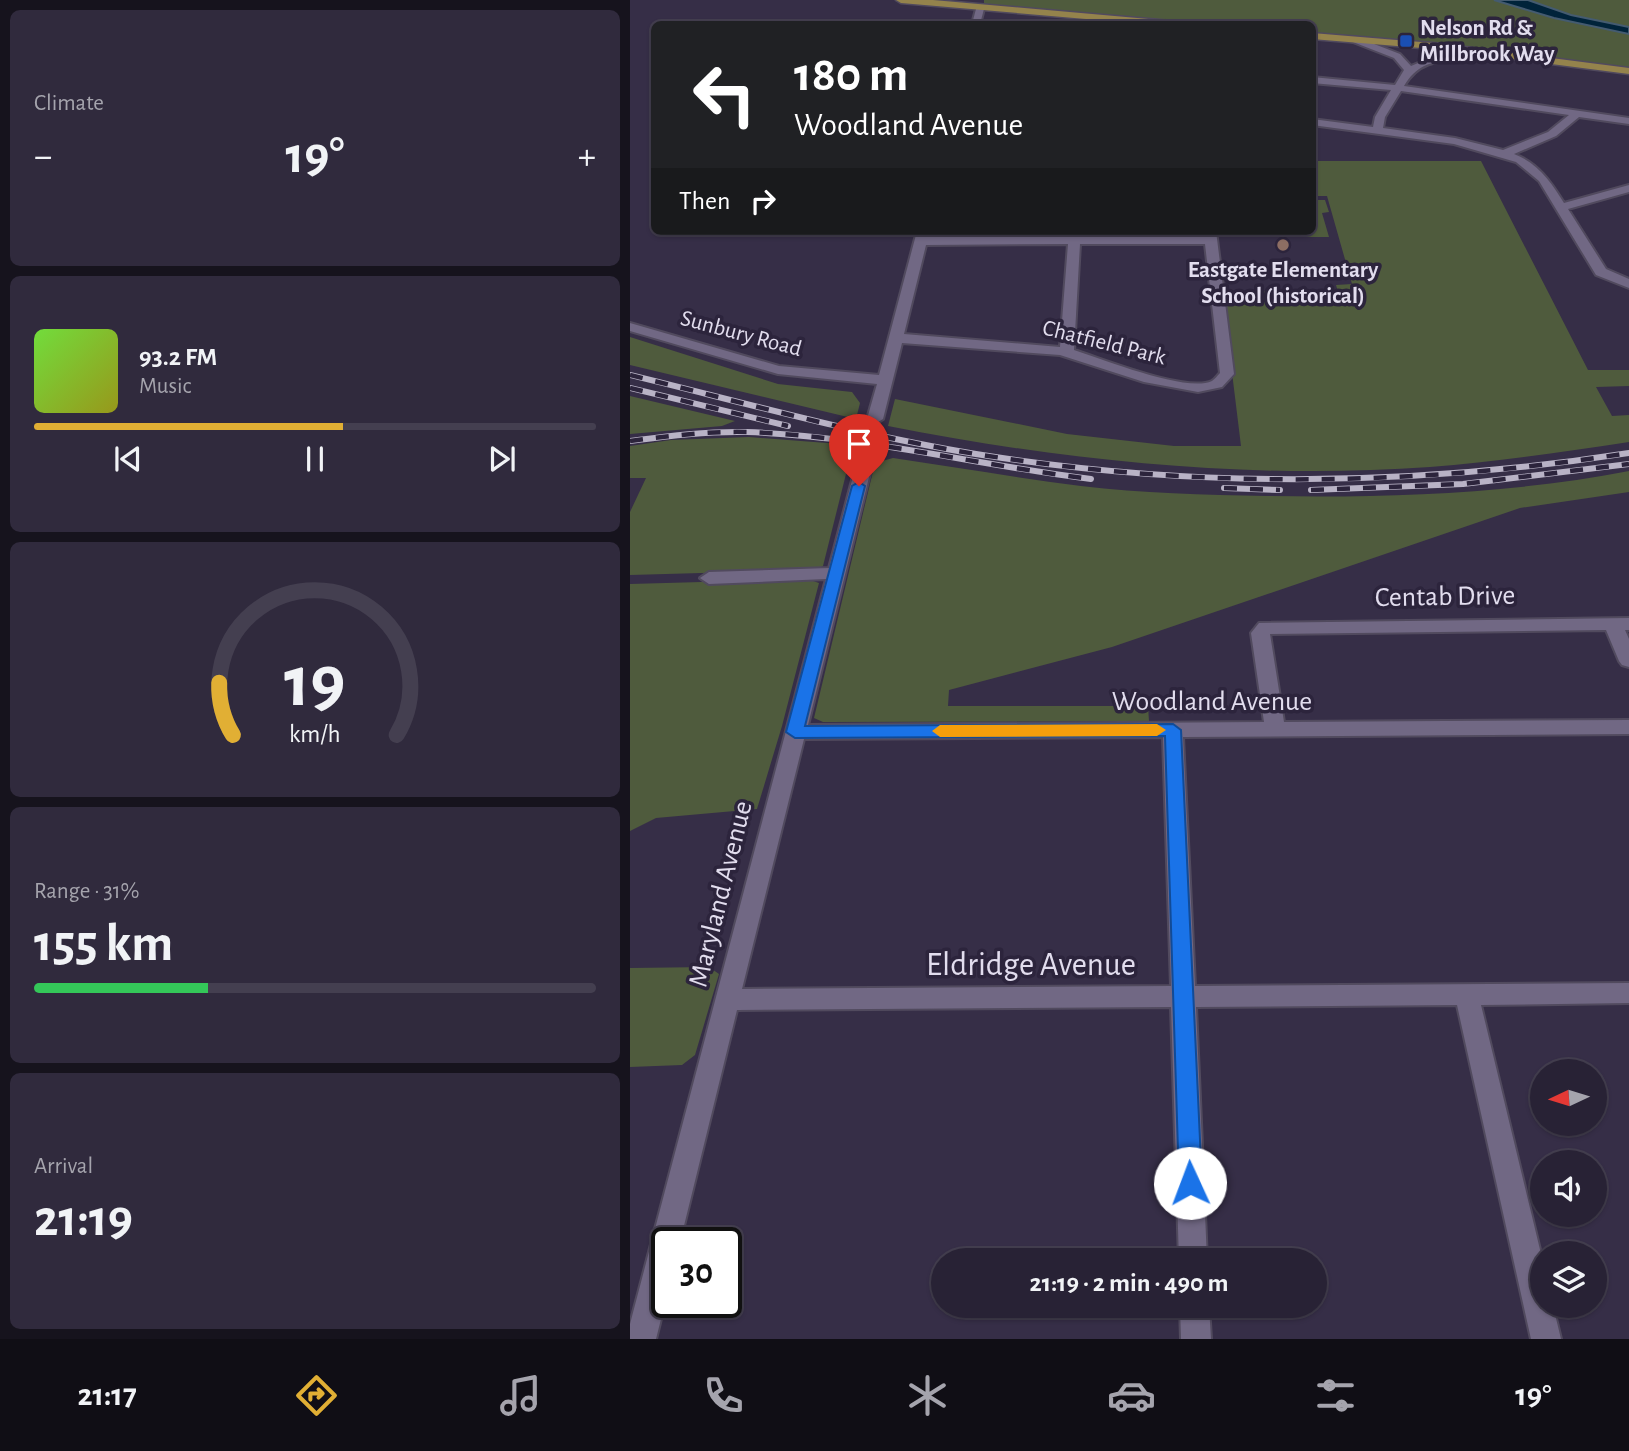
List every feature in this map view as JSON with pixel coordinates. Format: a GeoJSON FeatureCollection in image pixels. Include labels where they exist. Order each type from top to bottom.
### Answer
{"type":"FeatureCollection","features":[{"type":"Feature","properties":{"kind":"main road"},"geometry":{"type":"LineString","coordinates":[[901,0],[1132,21]]}},
{"type":"Feature","properties":{"kind":"main road"},"geometry":{"type":"LineString","coordinates":[[1316,36],[1487,53],[1629,71]]}},
{"type":"Feature","properties":{"kind":"street"},"geometry":{"type":"LineString","coordinates":[[977,21],[980,9]]}},
{"type":"Feature","properties":{"kind":"street"},"geometry":{"type":"LineString","coordinates":[[1092,18],[1099,21]]}},
{"type":"Feature","properties":{"kind":"street"},"geometry":{"type":"LineString","coordinates":[[1356,40],[1397,56],[1409,70]]}},
{"type":"Feature","properties":{"kind":"street"},"geometry":{"type":"LineString","coordinates":[[1377,131],[1380,117],[1409,70],[1435,59],[1487,53]]}},
{"type":"Feature","properties":{"kind":"street"},"geometry":{"type":"LineString","coordinates":[[1316,80],[1398,88],[1629,121]]}},
{"type":"Feature","properties":{"kind":"street"},"geometry":{"type":"LineString","coordinates":[[1504,153],[1552,134],[1578,114]]}},
{"type":"Feature","properties":{"kind":"street"},"geometry":{"type":"LineString","coordinates":[[1316,123],[1455,141],[1504,153],[1538,173],[1601,272],[1629,284]]}},
{"type":"Feature","properties":{"kind":"street"},"geometry":{"type":"LineString","coordinates":[[1561,206],[1629,188]]}},
{"type":"Feature","properties":{"kind":"street"},"geometry":{"type":"LineString","coordinates":[[875,419],[922,236],[1211,236]]}},
{"type":"Feature","properties":{"kind":"street"},"geometry":{"type":"LineString","coordinates":[[1067,353],[1075,236]]}},
{"type":"Feature","properties":{"kind":"street","name":"Chatfield Park"},"geometry":{"type":"LineString","coordinates":[[896,338],[1007,345],[1067,353],[1136,376],[1190,387],[1216,386],[1227,374],[1211,236]]}},
{"type":"Feature","properties":{"kind":"street","name":"Sunbury Road"},"geometry":{"type":"LineString","coordinates":[[630,327],[778,370],[885,380]]}},
{"type":"Feature","properties":{"kind":"street","name":"Maryland Avenue"},"geometry":{"type":"LineString","coordinates":[[640,1339],[864,465]]}},
{"type":"Feature","properties":{"kind":"street"},"geometry":{"type":"LineString","coordinates":[[709,578],[836,573]]}},
{"type":"Feature","properties":{"kind":"street"},"geometry":{"type":"LineString","coordinates":[[1621,624],[1629,661]]}},
{"type":"Feature","properties":{"kind":"street","name":"Centab Drive"},"geometry":{"type":"LineString","coordinates":[[1275,729],[1261,629],[1621,624]]}},
{"type":"Feature","properties":{"kind":"street","name":"Woodland Avenue"},"geometry":{"type":"LineString","coordinates":[[795,732],[1629,727]]}},
{"type":"Feature","properties":{"kind":"street"},"geometry":{"type":"LineString","coordinates":[[1173,730],[1193,1248]]}},
{"type":"Feature","properties":{"kind":"street","name":"Eldridge Avenue"},"geometry":{"type":"LineString","coordinates":[[727,1000],[1629,993]]}},
{"type":"Feature","properties":{"kind":"street"},"geometry":{"type":"LineString","coordinates":[[1467,995],[1546,1339]]}},
{"type":"Feature","properties":{"kind":"street"},"geometry":{"type":"LineString","coordinates":[[1195,1318],[1196,1339]]}},
{"type":"Feature","properties":{"kind":"green space"},"geometry":{"type":"Polygon","coordinates":[[[984,0],[1494,0],[1629,31],[1629,68],[1437,44],[1316,34],[1316,21],[1163,21],[984,7],[984,0]]]}},
{"type":"Feature","properties":{"kind":"green space"},"geometry":{"type":"Polygon","coordinates":[[[1528,0],[1629,0],[1629,27],[1571,15],[1528,0]]]}},
{"type":"Feature","properties":{"kind":"green space"},"geometry":{"type":"Polygon","coordinates":[[[1316,161],[1481,161],[1588,370],[1629,370],[1629,386],[1596,387],[1612,416],[1629,415],[1629,442],[1455,465],[1294,471],[1225,469],[1090,458],[888,426],[895,399],[1067,434],[1174,446],[1241,446],[1222,291],[1338,292],[1336,285],[1352,284],[1327,196],[1316,196],[1316,161]]]}},
{"type":"Feature","properties":{"kind":"green space"},"geometry":{"type":"Polygon","coordinates":[[[1316,200],[1325,200],[1329,212],[1322,213],[1329,237],[1299,237],[1316,235],[1316,200]]]}},
{"type":"Feature","properties":{"kind":"green space"},"geometry":{"type":"Polygon","coordinates":[[[630,337],[778,384],[852,392],[860,403],[856,419],[630,365],[630,337]]]}},
{"type":"Feature","properties":{"kind":"green space"},"geometry":{"type":"Polygon","coordinates":[[[630,396],[735,421],[722,426],[630,434],[630,396]]]}},
{"type":"Feature","properties":{"kind":"green space"},"geometry":{"type":"Polygon","coordinates":[[[749,437],[840,444],[852,450],[823,566],[813,570],[630,575],[630,512],[646,478],[630,478],[630,446],[671,440],[749,437]]]}},
{"type":"Feature","properties":{"kind":"green space"},"geometry":{"type":"Polygon","coordinates":[[[893,458],[1081,486],[1173,493],[1311,496],[1448,493],[1539,485],[1629,471],[1629,492],[1520,508],[1112,647],[949,690],[948,706],[1148,706],[1149,721],[823,722],[814,718],[875,463],[893,458]]]}},
{"type":"Feature","properties":{"kind":"green space"},"geometry":{"type":"Polygon","coordinates":[[[807,579],[819,583],[782,726],[757,809],[656,818],[630,831],[630,584],[807,579]]]}},
{"type":"Feature","properties":{"kind":"green space"},"geometry":{"type":"Polygon","coordinates":[[[709,967],[719,974],[695,1055],[682,1065],[630,1067],[630,968],[709,967]]]}},
{"type":"Feature","properties":{"kind":"water"},"geometry":{"type":"Polygon","coordinates":[[[1494,0],[1528,0],[1571,15],[1629,27],[1629,34],[1554,18],[1494,0]]]}},
{"type":"Feature","properties":{"kind":"tunnel"},"geometry":{"type":"LineString","coordinates":[[864,465],[875,419]]}},
{"type":"Feature","properties":{"kind":"railway"},"geometry":{"type":"LineString","coordinates":[[630,375],[889,438],[976,454],[1140,473],[1221,478],[1384,477],[1547,464],[1629,453]]}},
{"type":"Feature","properties":{"kind":"railway"},"geometry":{"type":"LineString","coordinates":[[630,388],[788,426]]}},
{"type":"Feature","properties":{"kind":"railway"},"geometry":{"type":"LineString","coordinates":[[630,441],[718,432],[790,435],[876,445],[1091,479]]}},
{"type":"Feature","properties":{"kind":"railway"},"geometry":{"type":"LineString","coordinates":[[1311,490],[1463,484],[1629,464]]}},
{"type":"Feature","properties":{"kind":"railway"},"geometry":{"type":"LineString","coordinates":[[1224,488],[1280,490]]}},
{"type":"Feature","properties":{"kind":"slow traffic"},"geometry":{"type":"LineString","coordinates":[[940,731],[1157,730]]}},
{"type":"Feature","properties":{"kind":"place","name":"Nelson Rd & Millbrook Way"},"geometry":{"type":"Point","coordinates":[1406,41]}},
{"type":"Feature","properties":{"kind":"place","name":"Eastgate Elementary School (historical)"},"geometry":{"type":"Point","coordinates":[1283,245]}},
{"type":"Feature","properties":{"kind":"route"},"geometry":{"type":"LineString","coordinates":[[859,486],[795,732],[1173,730],[1190,1183]]}}]}
